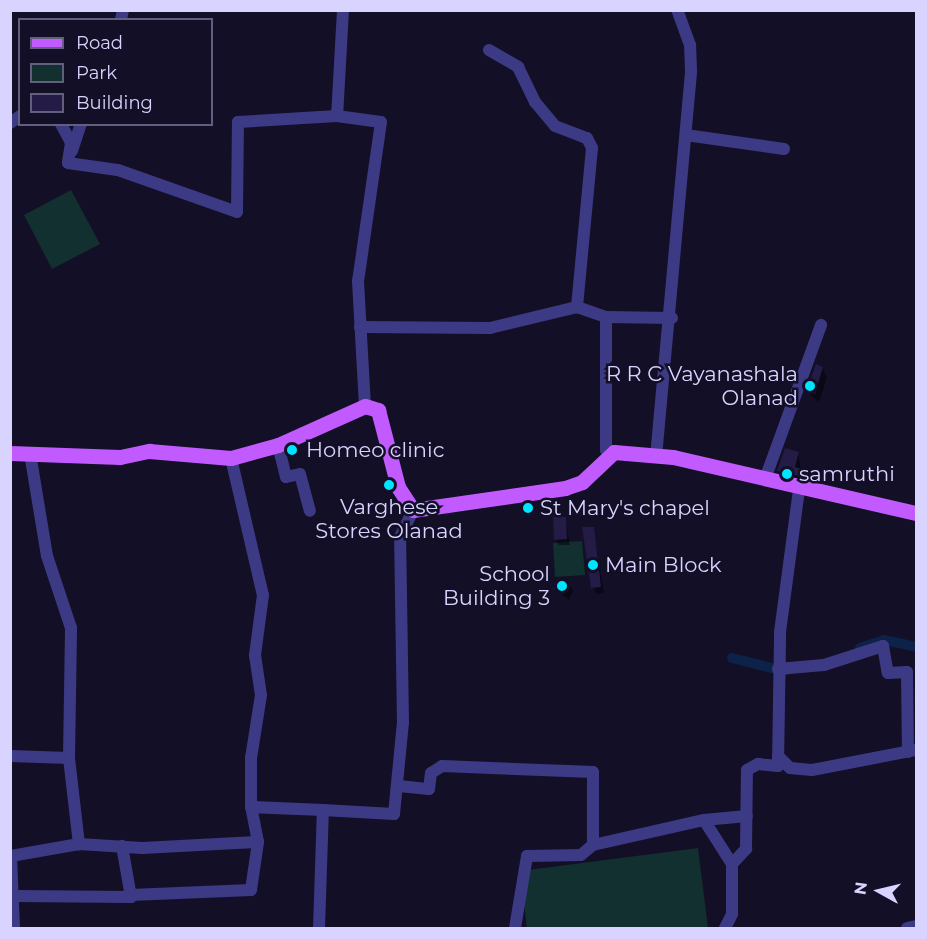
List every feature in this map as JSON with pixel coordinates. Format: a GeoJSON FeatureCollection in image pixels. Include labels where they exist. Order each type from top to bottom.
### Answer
{"type":"FeatureCollection","features":[{"type":"Feature","properties":{"kind":"main road"},"geometry":{"type":"LineString","coordinates":[[10,453],[120,457],[149,451],[231,458],[278,445],[365,406],[378,410],[398,487],[413,510],[565,488],[582,482],[614,452],[656,457],[765,479],[799,489],[916,513]]}},
{"type":"Feature","properties":{"kind":"street"},"geometry":{"type":"LineString","coordinates":[[337,116],[343,10]]}},
{"type":"Feature","properties":{"kind":"street"},"geometry":{"type":"LineString","coordinates":[[656,457],[672,318],[686,135],[690,45],[677,10]]}},
{"type":"Feature","properties":{"kind":"street"},"geometry":{"type":"LineString","coordinates":[[489,50],[518,67],[535,102],[555,126],[587,138],[592,148],[577,307]]}},
{"type":"Feature","properties":{"kind":"street"},"geometry":{"type":"LineString","coordinates":[[68,163],[118,170],[237,212],[238,122],[337,116],[381,122],[358,281],[365,406]]}},
{"type":"Feature","properties":{"kind":"street"},"geometry":{"type":"LineString","coordinates":[[62,126],[71,143],[68,163]]}},
{"type":"Feature","properties":{"kind":"street"},"geometry":{"type":"LineString","coordinates":[[68,163],[80,126]]}},
{"type":"Feature","properties":{"kind":"street"},"geometry":{"type":"LineString","coordinates":[[686,135],[784,149]]}},
{"type":"Feature","properties":{"kind":"street"},"geometry":{"type":"LineString","coordinates":[[360,327],[490,328],[577,307],[606,317],[672,318]]}},
{"type":"Feature","properties":{"kind":"street"},"geometry":{"type":"LineString","coordinates":[[606,317],[606,450],[614,452]]}},
{"type":"Feature","properties":{"kind":"street"},"geometry":{"type":"LineString","coordinates":[[765,479],[821,325]]}},
{"type":"Feature","properties":{"kind":"street"},"geometry":{"type":"LineString","coordinates":[[278,445],[286,477],[300,474],[310,511]]}},
{"type":"Feature","properties":{"kind":"street"},"geometry":{"type":"LineString","coordinates":[[30,453],[47,556],[71,628],[69,758],[79,844]]}},
{"type":"Feature","properties":{"kind":"street"},"geometry":{"type":"LineString","coordinates":[[14,896],[130,895],[251,890],[258,842],[251,807],[251,758],[261,695],[255,655],[263,595],[231,458]]}},
{"type":"Feature","properties":{"kind":"street"},"geometry":{"type":"LineString","coordinates":[[732,864],[746,849],[747,770],[758,764],[778,766],[778,669],[789,536],[799,489]]}},
{"type":"Feature","properties":{"kind":"street"},"geometry":{"type":"LineString","coordinates":[[251,807],[394,814],[399,786],[403,723],[398,573],[400,537],[413,510]]}},
{"type":"Feature","properties":{"kind":"street"},"geometry":{"type":"LineString","coordinates":[[778,669],[824,665],[884,646],[888,673],[907,672],[913,751],[812,770],[790,768],[778,756]]}},
{"type":"Feature","properties":{"kind":"street"},"geometry":{"type":"LineString","coordinates":[[10,756],[69,758]]}},
{"type":"Feature","properties":{"kind":"street"},"geometry":{"type":"LineString","coordinates":[[399,786],[429,789],[431,773],[442,766],[593,772],[593,845]]}},
{"type":"Feature","properties":{"kind":"street"},"geometry":{"type":"LineString","coordinates":[[319,928],[323,810]]}},
{"type":"Feature","properties":{"kind":"street"},"geometry":{"type":"LineString","coordinates":[[515,928],[527,856],[581,855],[593,845],[704,820],[747,816]]}},
{"type":"Feature","properties":{"kind":"street"},"geometry":{"type":"LineString","coordinates":[[704,820],[732,864],[732,914],[725,928]]}},
{"type":"Feature","properties":{"kind":"street"},"geometry":{"type":"LineString","coordinates":[[14,928],[11,856],[79,844],[122,846],[258,842]]}},
{"type":"Feature","properties":{"kind":"street"},"geometry":{"type":"LineString","coordinates":[[122,846],[130,895]]}},
{"type":"Feature","properties":{"kind":"street"},"geometry":{"type":"LineString","coordinates":[[907,928],[916,926]]}},
{"type":"Feature","properties":{"kind":"green space"},"geometry":{"type":"Polygon","coordinates":[[[71,190],[100,244],[52,269],[24,215],[71,190]]]}},
{"type":"Feature","properties":{"kind":"green space"},"geometry":{"type":"Polygon","coordinates":[[[582,541],[585,575],[555,577],[553,543],[582,541]]]}},
{"type":"Feature","properties":{"kind":"green space"},"geometry":{"type":"Polygon","coordinates":[[[698,848],[708,928],[527,928],[520,871],[698,848]]]}},
{"type":"Feature","properties":{"kind":"building"},"geometry":{"type":"Polygon","coordinates":[[[816,364],[823,367],[815,394],[806,392],[816,364]]]}},
{"type":"Feature","properties":{"kind":"building"},"geometry":{"type":"Polygon","coordinates":[[[785,448],[799,452],[795,467],[806,470],[804,477],[777,471],[785,448]]]}},
{"type":"Feature","properties":{"kind":"building"},"geometry":{"type":"Polygon","coordinates":[[[553,517],[566,517],[567,539],[554,540],[553,517]]]}},
{"type":"Feature","properties":{"kind":"building","name":"Main Block"},"geometry":{"type":"Polygon","coordinates":[[[582,527],[594,527],[601,587],[591,588],[582,527]]]}},
{"type":"Feature","properties":{"kind":"building","name":"School Building 3"},"geometry":{"type":"Polygon","coordinates":[[[558,578],[570,583],[565,594],[553,589],[558,578]]]}},
{"type":"Feature","properties":{"kind":"waterway"},"geometry":{"type":"LineString","coordinates":[[860,648],[884,640],[916,647]]}},
{"type":"Feature","properties":{"kind":"waterway"},"geometry":{"type":"LineString","coordinates":[[732,658],[784,671]]}},
{"type":"Feature","properties":{"kind":"place","name":"R R C Vayanashala Olanad"},"geometry":{"type":"Point","coordinates":[810,386]}},
{"type":"Feature","properties":{"kind":"place","name":"Homeo clinic"},"geometry":{"type":"Point","coordinates":[292,450]}},
{"type":"Feature","properties":{"kind":"place","name":"samruthi"},"geometry":{"type":"Point","coordinates":[787,474]}},
{"type":"Feature","properties":{"kind":"place","name":"Varghese Stores Olanad"},"geometry":{"type":"Point","coordinates":[389,485]}},
{"type":"Feature","properties":{"kind":"place","name":"St Mary's chapel"},"geometry":{"type":"Point","coordinates":[528,508]}},
{"type":"Feature","properties":{"kind":"place","name":"Main Block"},"geometry":{"type":"Point","coordinates":[593,565]}},
{"type":"Feature","properties":{"kind":"place","name":"School Building 3"},"geometry":{"type":"Point","coordinates":[562,586]}}]}
